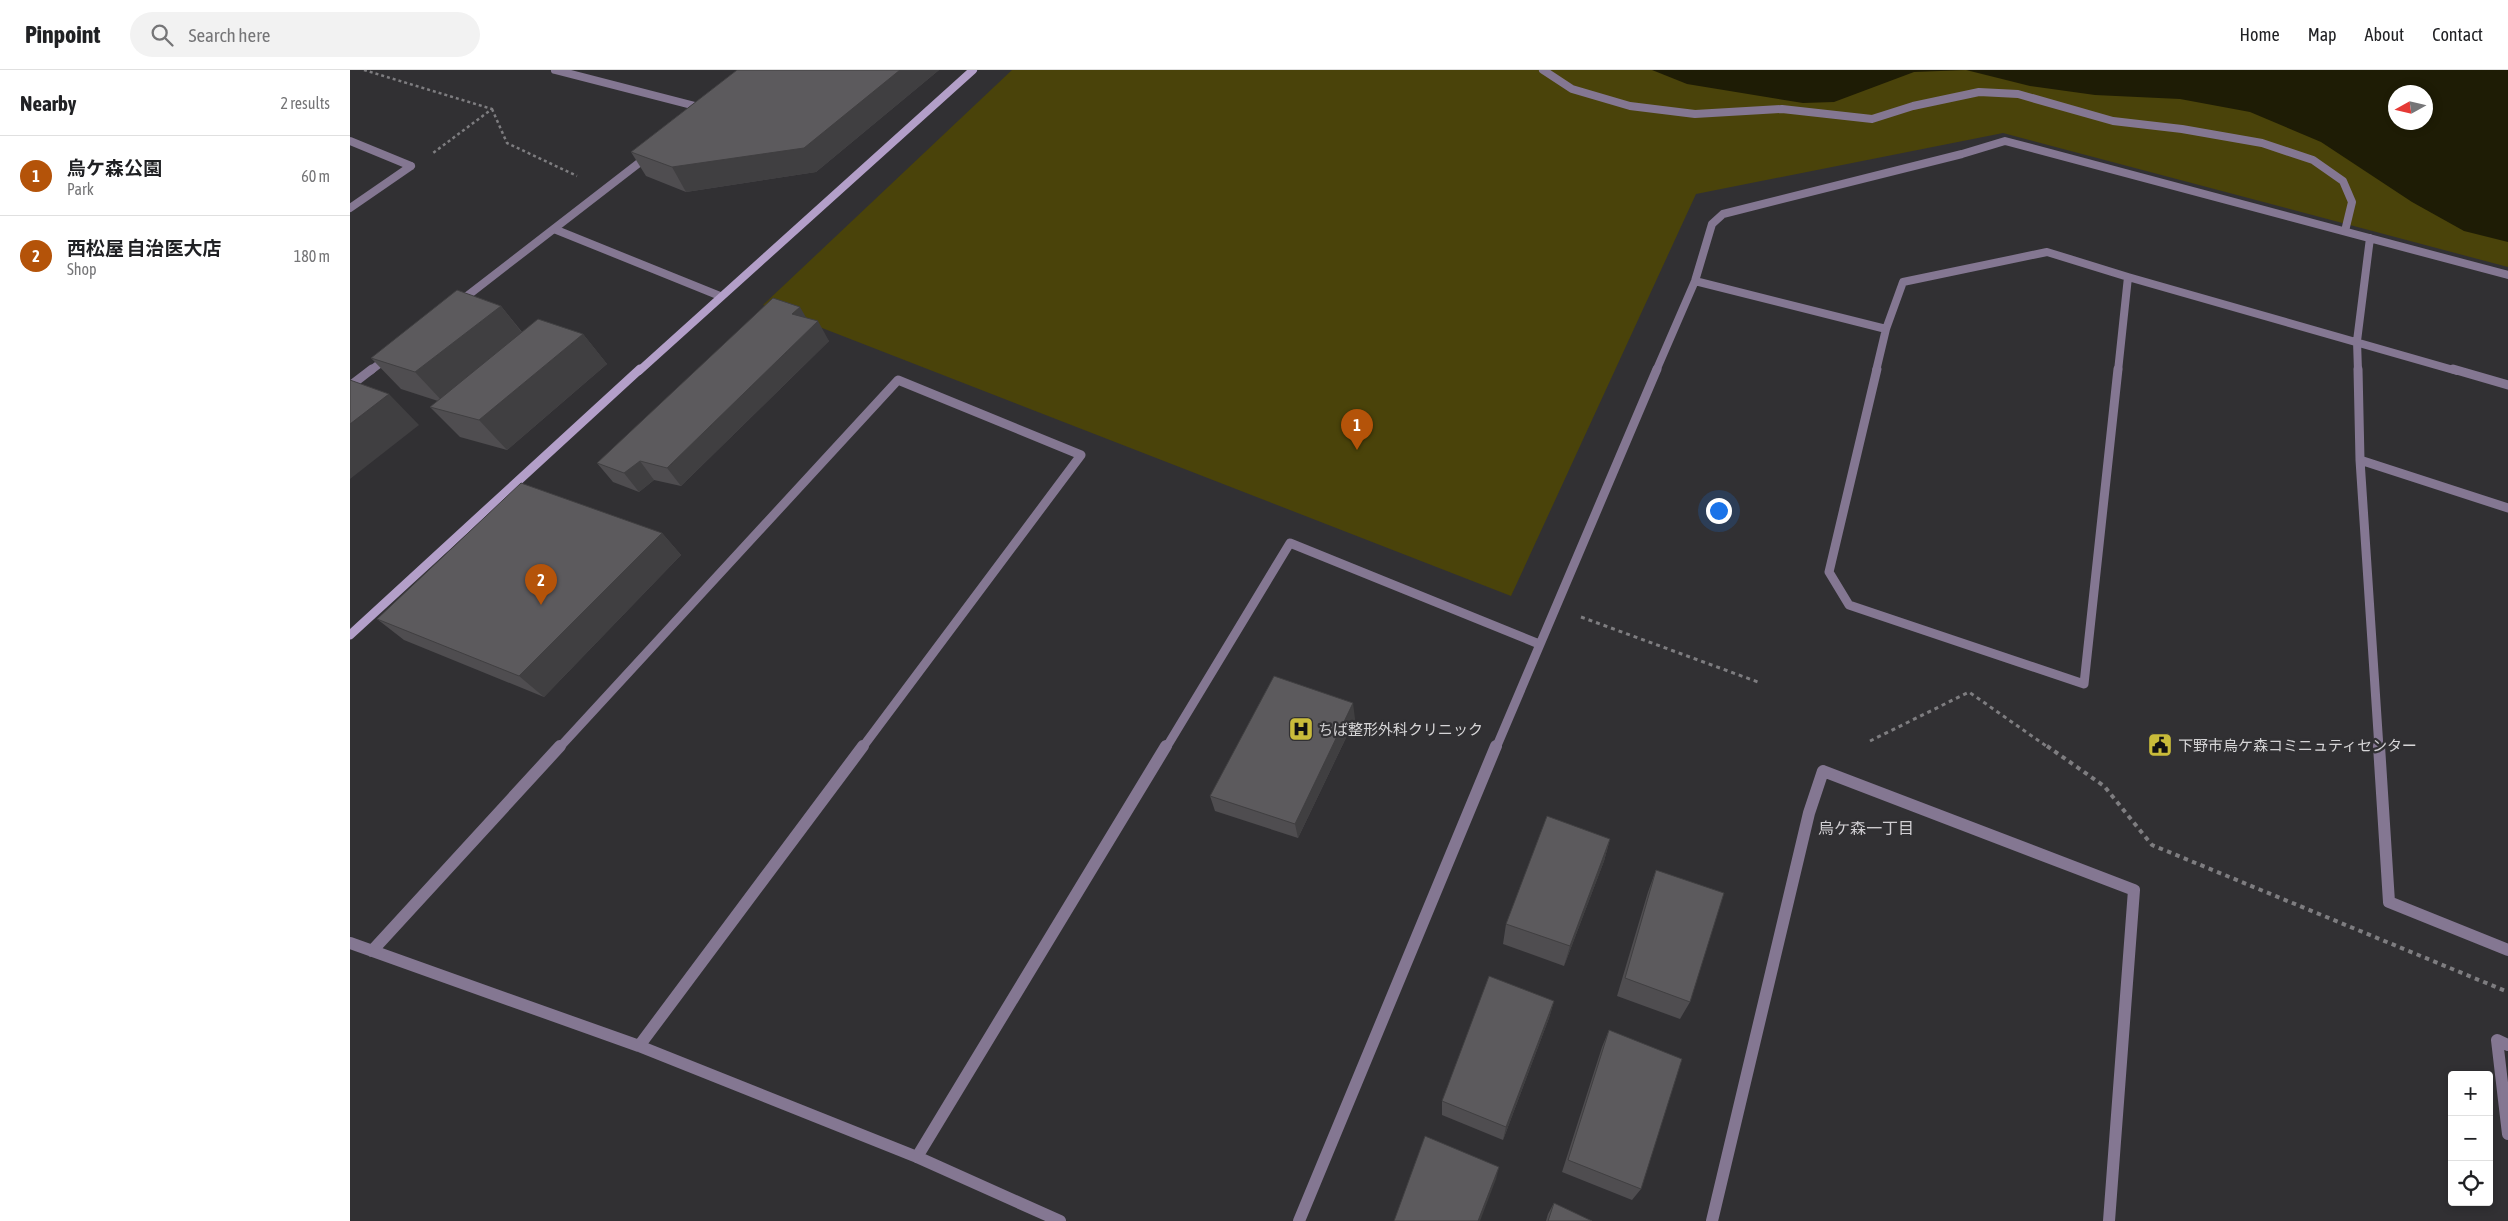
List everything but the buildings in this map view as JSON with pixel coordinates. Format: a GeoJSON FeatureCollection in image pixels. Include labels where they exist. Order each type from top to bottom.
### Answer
{"type":"FeatureCollection","features":[{"type":"Feature","properties":{"kind":"street"},"geometry":{"type":"LineString","coordinates":[[555,70],[709,110],[701,116]]}},
{"type":"Feature","properties":{"kind":"street"},"geometry":{"type":"LineString","coordinates":[[350,635],[720,296],[973,70]]}},
{"type":"Feature","properties":{"kind":"street"},"geometry":{"type":"LineString","coordinates":[[1543,70],[1572,89],[1622,104],[1695,114],[1782,109],[1872,118],[1913,106],[1979,92],[2018,94],[2113,121],[2182,129],[2262,143],[2313,160],[2343,182],[2352,202],[2346,231]]}},
{"type":"Feature","properties":{"kind":"street"},"geometry":{"type":"LineString","coordinates":[[350,141],[411,166]]}},
{"type":"Feature","properties":{"kind":"street"},"geometry":{"type":"LineString","coordinates":[[1299,1221],[1539,644],[1695,281],[1712,224],[1723,214],[1962,154],[2005,141],[2071,156],[2508,275]]}},
{"type":"Feature","properties":{"kind":"street"},"geometry":{"type":"LineString","coordinates":[[452,308],[657,150]]}},
{"type":"Feature","properties":{"kind":"street"},"geometry":{"type":"LineString","coordinates":[[350,208],[411,166]]}},
{"type":"Feature","properties":{"kind":"street"},"geometry":{"type":"LineString","coordinates":[[554,229],[720,296]]}},
{"type":"Feature","properties":{"kind":"street"},"geometry":{"type":"LineString","coordinates":[[2370,238],[2357,341],[2360,460],[2389,902],[2508,950]]}},
{"type":"Feature","properties":{"kind":"street"},"geometry":{"type":"LineString","coordinates":[[2128,277],[2084,684],[1849,605],[1829,572],[1886,329],[1903,282],[2047,252],[2128,277],[2508,385]]}},
{"type":"Feature","properties":{"kind":"street"},"geometry":{"type":"LineString","coordinates":[[1695,281],[1886,329]]}},
{"type":"Feature","properties":{"kind":"street"},"geometry":{"type":"LineString","coordinates":[[350,386],[397,350]]}},
{"type":"Feature","properties":{"kind":"street"},"geometry":{"type":"LineString","coordinates":[[372,952],[898,380],[1081,455],[639,1046]]}},
{"type":"Feature","properties":{"kind":"street"},"geometry":{"type":"LineString","coordinates":[[2360,460],[2508,508]]}},
{"type":"Feature","properties":{"kind":"street"},"geometry":{"type":"LineString","coordinates":[[917,1156],[1290,543],[1539,644]]}},
{"type":"Feature","properties":{"kind":"street"},"geometry":{"type":"LineString","coordinates":[[1712,1221],[1808,813],[1823,771],[2134,890],[2109,1221]]}},
{"type":"Feature","properties":{"kind":"street"},"geometry":{"type":"LineString","coordinates":[[350,943],[639,1046],[917,1156],[1060,1221]]}},
{"type":"Feature","properties":{"kind":"street"},"geometry":{"type":"LineString","coordinates":[[2508,1044],[2497,1040],[2508,1134]]}},
{"type":"Feature","properties":{"kind":"path"},"geometry":{"type":"LineString","coordinates":[[364,70],[492,109],[507,143],[605,190]]}},
{"type":"Feature","properties":{"kind":"path"},"geometry":{"type":"LineString","coordinates":[[411,166],[430,155],[492,109]]}},
{"type":"Feature","properties":{"kind":"path"},"geometry":{"type":"LineString","coordinates":[[1555,607],[1758,682]]}},
{"type":"Feature","properties":{"kind":"path"},"geometry":{"type":"LineString","coordinates":[[1870,741],[1970,692],[2104,786],[2152,845],[2508,992]]}},
{"type":"Feature","properties":{"kind":"shaded area"},"geometry":{"type":"Polygon","coordinates":[[[1012,70],[2508,70],[2508,267],[2003,133],[1696,194],[1511,596],[763,305],[1012,70]]]}},
{"type":"Feature","properties":{"kind":"shaded area"},"geometry":{"type":"Polygon","coordinates":[[[1652,70],[1966,70],[1914,72],[1834,102],[1803,103],[1687,84],[1652,70]]]}},
{"type":"Feature","properties":{"kind":"shaded area"},"geometry":{"type":"Polygon","coordinates":[[[1966,70],[2508,70],[2508,242],[2464,231],[2412,202],[2321,142],[2250,112],[2180,99],[2095,95],[2030,86],[1966,70]]]}},
{"type":"Feature","properties":{"kind":"place","name":"烏ケ森公園"},"geometry":{"type":"Point","coordinates":[1357,450]}},
{"type":"Feature","properties":{"kind":"place","name":"西松屋 自治医大店"},"geometry":{"type":"Point","coordinates":[541,605]}},
{"type":"Feature","properties":{"kind":"place","name":"ちば整形外科クリニック"},"geometry":{"type":"Point","coordinates":[1301,729]}},
{"type":"Feature","properties":{"kind":"place","name":"下野市烏ケ森コミニュティセンター"},"geometry":{"type":"Point","coordinates":[2160,745]}},
{"type":"Feature","properties":{"kind":"district","name":"烏ケ森一丁目"},"geometry":{"type":"Point","coordinates":[1866,828]}}]}
